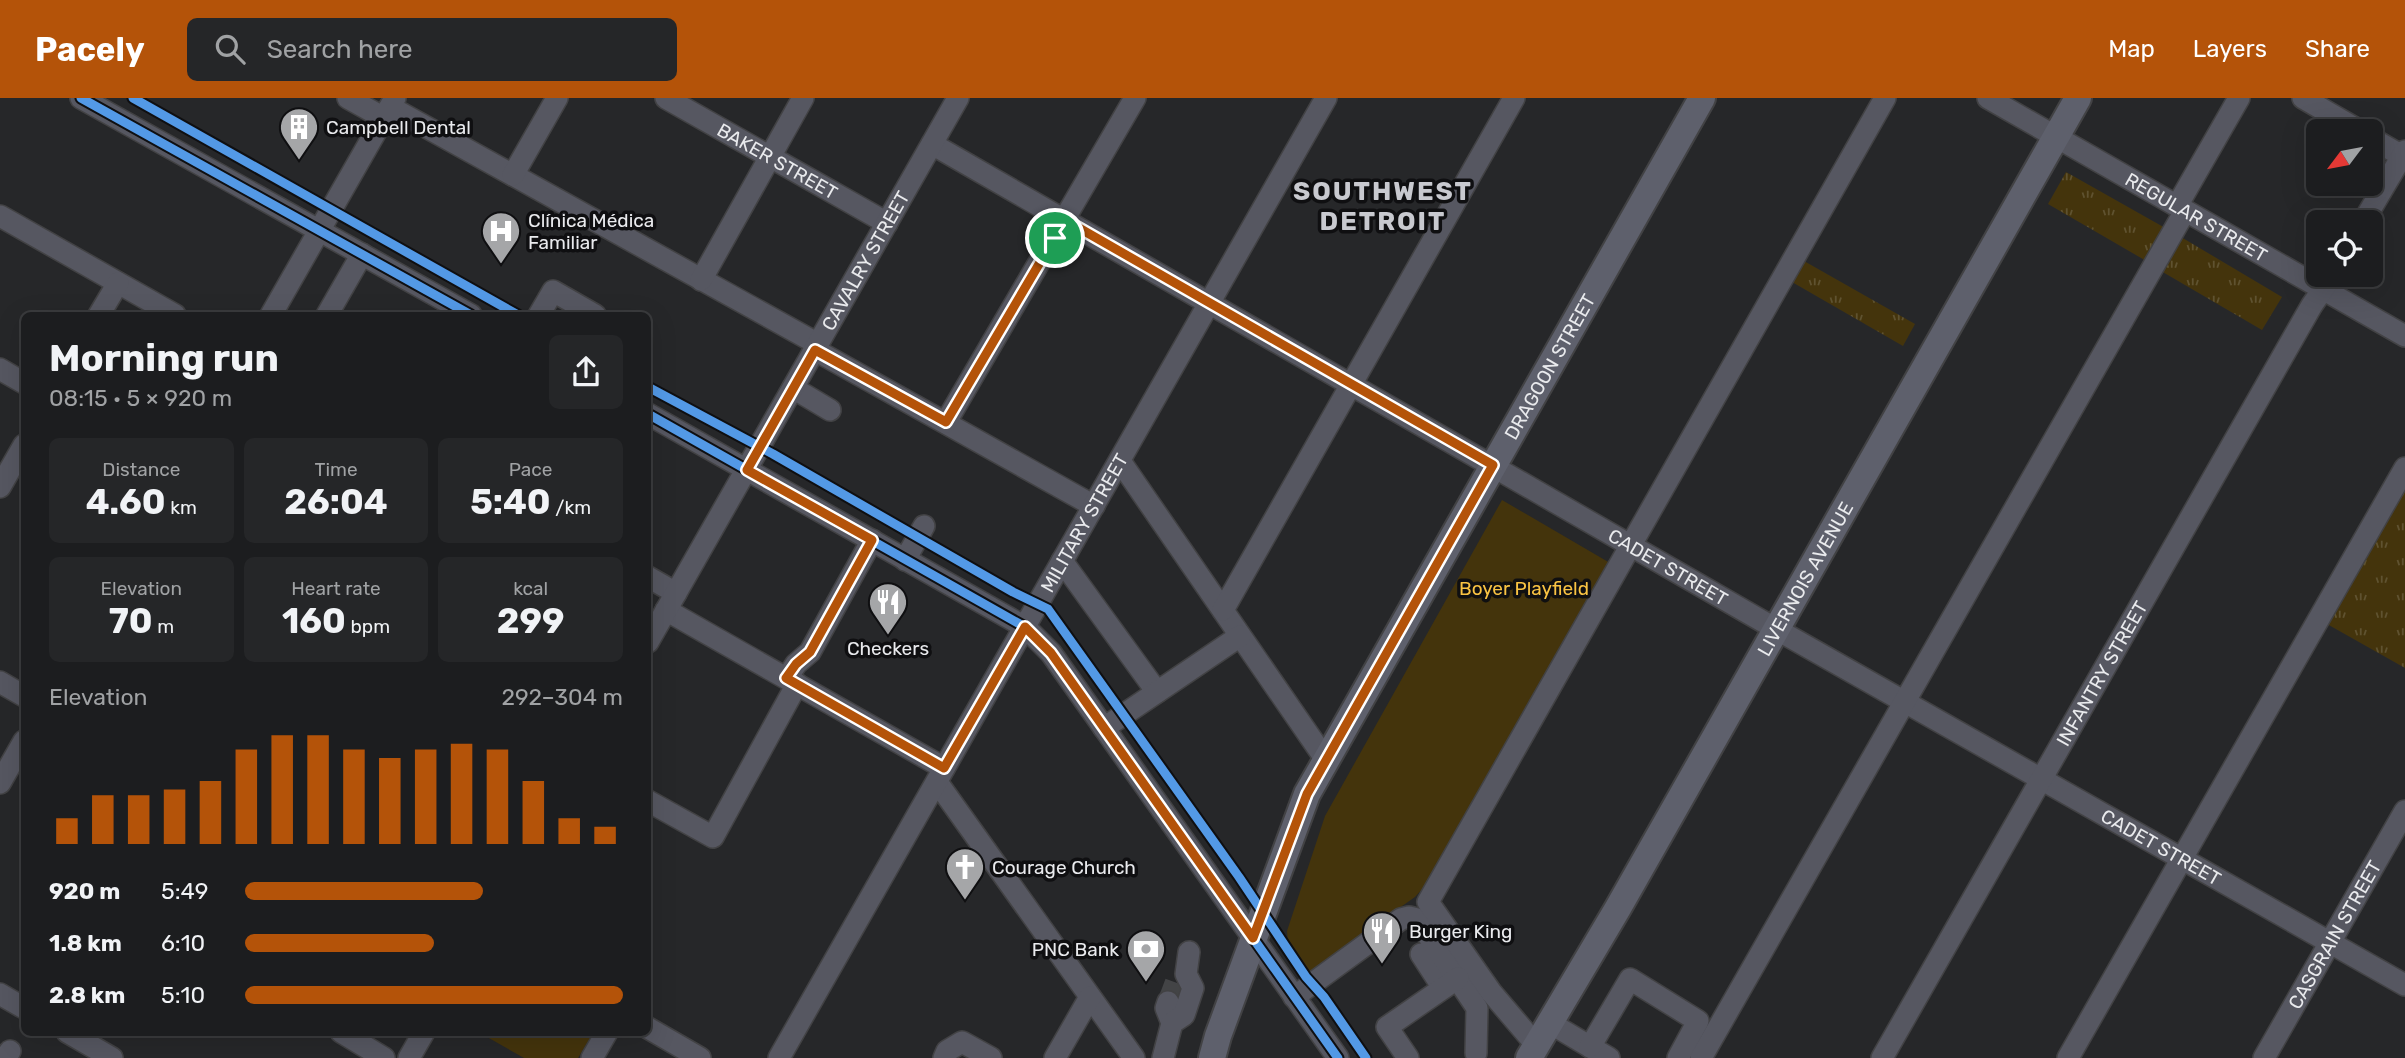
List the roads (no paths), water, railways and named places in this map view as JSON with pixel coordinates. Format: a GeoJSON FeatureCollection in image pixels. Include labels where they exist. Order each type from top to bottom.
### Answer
{"type":"FeatureCollection","features":[{"type":"Feature","properties":{"kind":"main road","name":"DRAGOON STREET"},"geometry":{"type":"LineString","coordinates":[[1212,1058],[1307,794],[1702,98]]}},
{"type":"Feature","properties":{"kind":"main road","name":"LIVERNOIS AVENUE"},"geometry":{"type":"LineString","coordinates":[[1534,1053],[2078,98]]}},
{"type":"Feature","properties":{"kind":"street"},"geometry":{"type":"LineString","coordinates":[[81,98],[466,312]]}},
{"type":"Feature","properties":{"kind":"street"},"geometry":{"type":"LineString","coordinates":[[348,98],[390,108],[513,175],[701,279],[1094,506]]}},
{"type":"Feature","properties":{"kind":"street"},"geometry":{"type":"LineString","coordinates":[[513,175],[556,98]]}},
{"type":"Feature","properties":{"kind":"street","name":"BAKER STREET"},"geometry":{"type":"LineString","coordinates":[[666,98],[887,223]]}},
{"type":"Feature","properties":{"kind":"street"},"geometry":{"type":"LineString","coordinates":[[701,279],[803,98]]}},
{"type":"Feature","properties":{"kind":"street","name":"CAVALRY STREET"},"geometry":{"type":"LineString","coordinates":[[651,637],[958,98]]}},
{"type":"Feature","properties":{"kind":"street"},"geometry":{"type":"LineString","coordinates":[[946,422],[1135,98]]}},
{"type":"Feature","properties":{"kind":"street","name":"MILITARY STREET"},"geometry":{"type":"LineString","coordinates":[[779,1058],[1326,98]]}},
{"type":"Feature","properties":{"kind":"street"},"geometry":{"type":"LineString","coordinates":[[1223,610],[1514,98]]}},
{"type":"Feature","properties":{"kind":"street"},"geometry":{"type":"LineString","coordinates":[[1534,1053],[1428,902],[1885,98]]}},
{"type":"Feature","properties":{"kind":"street","name":"REGULAR STREET"},"geometry":{"type":"LineString","coordinates":[[1988,98],[2181,209],[2306,272]]}},
{"type":"Feature","properties":{"kind":"street"},"geometry":{"type":"LineString","coordinates":[[1701,1058],[1906,702],[2181,209],[2239,98]]}},
{"type":"Feature","properties":{"kind":"street"},"geometry":{"type":"LineString","coordinates":[[2303,98],[2339,119]]}},
{"type":"Feature","properties":{"kind":"street"},"geometry":{"type":"LineString","coordinates":[[273,312],[390,108]]}},
{"type":"Feature","properties":{"kind":"street","name":"CADET STREET"},"geometry":{"type":"LineString","coordinates":[[932,144],[1776,629],[2405,985]]}},
{"type":"Feature","properties":{"kind":"street"},"geometry":{"type":"LineString","coordinates":[[2370,210],[2404,153],[2384,144]]}},
{"type":"Feature","properties":{"kind":"street"},"geometry":{"type":"LineString","coordinates":[[0,216],[171,312]]}},
{"type":"Feature","properties":{"kind":"street"},"geometry":{"type":"LineString","coordinates":[[329,312],[362,254]]}},
{"type":"Feature","properties":{"kind":"street"},"geometry":{"type":"LineString","coordinates":[[101,312],[118,282]]}},
{"type":"Feature","properties":{"kind":"street","name":"INFANTRY STREET"},"geometry":{"type":"LineString","coordinates":[[1882,1058],[2312,304],[2325,287]]}},
{"type":"Feature","properties":{"kind":"street","name":"REGULAR STREET"},"geometry":{"type":"LineString","coordinates":[[2334,287],[2405,336]]}},
{"type":"Feature","properties":{"kind":"street"},"geometry":{"type":"LineString","coordinates":[[541,312],[553,291],[590,312]]}},
{"type":"Feature","properties":{"kind":"street"},"geometry":{"type":"LineString","coordinates":[[0,369],[21,381]]}},
{"type":"Feature","properties":{"kind":"street"},"geometry":{"type":"LineString","coordinates":[[793,388],[830,410]]}},
{"type":"Feature","properties":{"kind":"street"},"geometry":{"type":"LineString","coordinates":[[651,416],[1025,627],[1051,653],[1338,1058]]}},
{"type":"Feature","properties":{"kind":"street"},"geometry":{"type":"LineString","coordinates":[[0,487],[21,451]]}},
{"type":"Feature","properties":{"kind":"street"},"geometry":{"type":"LineString","coordinates":[[1120,461],[1326,760]]}},
{"type":"Feature","properties":{"kind":"street"},"geometry":{"type":"LineString","coordinates":[[2068,1058],[2405,468]]}},
{"type":"Feature","properties":{"kind":"street"},"geometry":{"type":"LineString","coordinates":[[905,559],[924,526]]}},
{"type":"Feature","properties":{"kind":"street"},"geometry":{"type":"LineString","coordinates":[[651,803],[713,837],[792,681],[796,664],[810,652],[872,540]]}},
{"type":"Feature","properties":{"kind":"street"},"geometry":{"type":"LineString","coordinates":[[1062,561],[1157,692]]}},
{"type":"Feature","properties":{"kind":"street"},"geometry":{"type":"LineString","coordinates":[[651,580],[671,601],[941,775],[1134,1058]]}},
{"type":"Feature","properties":{"kind":"street"},"geometry":{"type":"LineString","coordinates":[[1104,728],[1240,636]]}},
{"type":"Feature","properties":{"kind":"street"},"geometry":{"type":"LineString","coordinates":[[0,682],[21,694]]}},
{"type":"Feature","properties":{"kind":"street"},"geometry":{"type":"LineString","coordinates":[[0,783],[21,746]]}},
{"type":"Feature","properties":{"kind":"street","name":"CASGRAIN STREET"},"geometry":{"type":"LineString","coordinates":[[2264,1058],[2405,811]]}},
{"type":"Feature","properties":{"kind":"street"},"geometry":{"type":"LineString","coordinates":[[1294,997],[1401,919],[1409,917],[1417,919],[1426,930],[1451,983]]}},
{"type":"Feature","properties":{"kind":"street"},"geometry":{"type":"LineString","coordinates":[[1163,1058],[1170,1013],[1184,1014],[1193,988],[1182,976],[1189,952]]}},
{"type":"Feature","properties":{"kind":"street"},"geometry":{"type":"LineString","coordinates":[[1420,954],[1477,1008],[1476,1056]]}},
{"type":"Feature","properties":{"kind":"street"},"geometry":{"type":"LineString","coordinates":[[1590,1047],[1630,979],[1698,1021],[1678,1058]]}},
{"type":"Feature","properties":{"kind":"street"},"geometry":{"type":"LineString","coordinates":[[1408,1058],[1387,1027],[1451,983]]}},
{"type":"Feature","properties":{"kind":"street"},"geometry":{"type":"LineString","coordinates":[[0,994],[21,1006]]}},
{"type":"Feature","properties":{"kind":"street"},"geometry":{"type":"LineString","coordinates":[[1055,1058],[1090,997]]}},
{"type":"Feature","properties":{"kind":"street"},"geometry":{"type":"LineString","coordinates":[[1550,1023],[1609,1058]]}},
{"type":"Feature","properties":{"kind":"street"},"geometry":{"type":"LineString","coordinates":[[651,1030],[700,1058]]}},
{"type":"Feature","properties":{"kind":"street"},"geometry":{"type":"LineString","coordinates":[[74,1036],[112,1058]]}},
{"type":"Feature","properties":{"kind":"street"},"geometry":{"type":"LineString","coordinates":[[348,1036],[384,1058]]}},
{"type":"Feature","properties":{"kind":"street"},"geometry":{"type":"LineString","coordinates":[[410,1058],[422,1036]]}},
{"type":"Feature","properties":{"kind":"street"},"geometry":{"type":"LineString","coordinates":[[592,1058],[605,1036]]}},
{"type":"Feature","properties":{"kind":"street"},"geometry":{"type":"LineString","coordinates":[[944,1058],[947,1051],[962,1042],[991,1058]]}},
{"type":"Feature","properties":{"kind":"tunnel"},"geometry":{"type":"LineString","coordinates":[[1168,1002],[1177,978]]}},
{"type":"Feature","properties":{"kind":"place","name":"Campbell Dental"},"geometry":{"type":"Point","coordinates":[299,161]}},
{"type":"Feature","properties":{"kind":"place","name":"Clínica Médica Familiar"},"geometry":{"type":"Point","coordinates":[501,265]}},
{"type":"Feature","properties":{"kind":"place","name":"Checkers"},"geometry":{"type":"Point","coordinates":[888,636]}},
{"type":"Feature","properties":{"kind":"place","name":"Courage Church"},"geometry":{"type":"Point","coordinates":[965,901]}},
{"type":"Feature","properties":{"kind":"place","name":"Burger King"},"geometry":{"type":"Point","coordinates":[1382,965]}},
{"type":"Feature","properties":{"kind":"place","name":"PNC Bank"},"geometry":{"type":"Point","coordinates":[1146,983]}},
{"type":"Feature","properties":{"kind":"district","name":"SOUTHWEST DETROIT"},"geometry":{"type":"Point","coordinates":[1383,206]}},
{"type":"Feature","properties":{"kind":"park label","name":"Boyer Playfield"},"geometry":{"type":"Point","coordinates":[1524,588]}}]}
